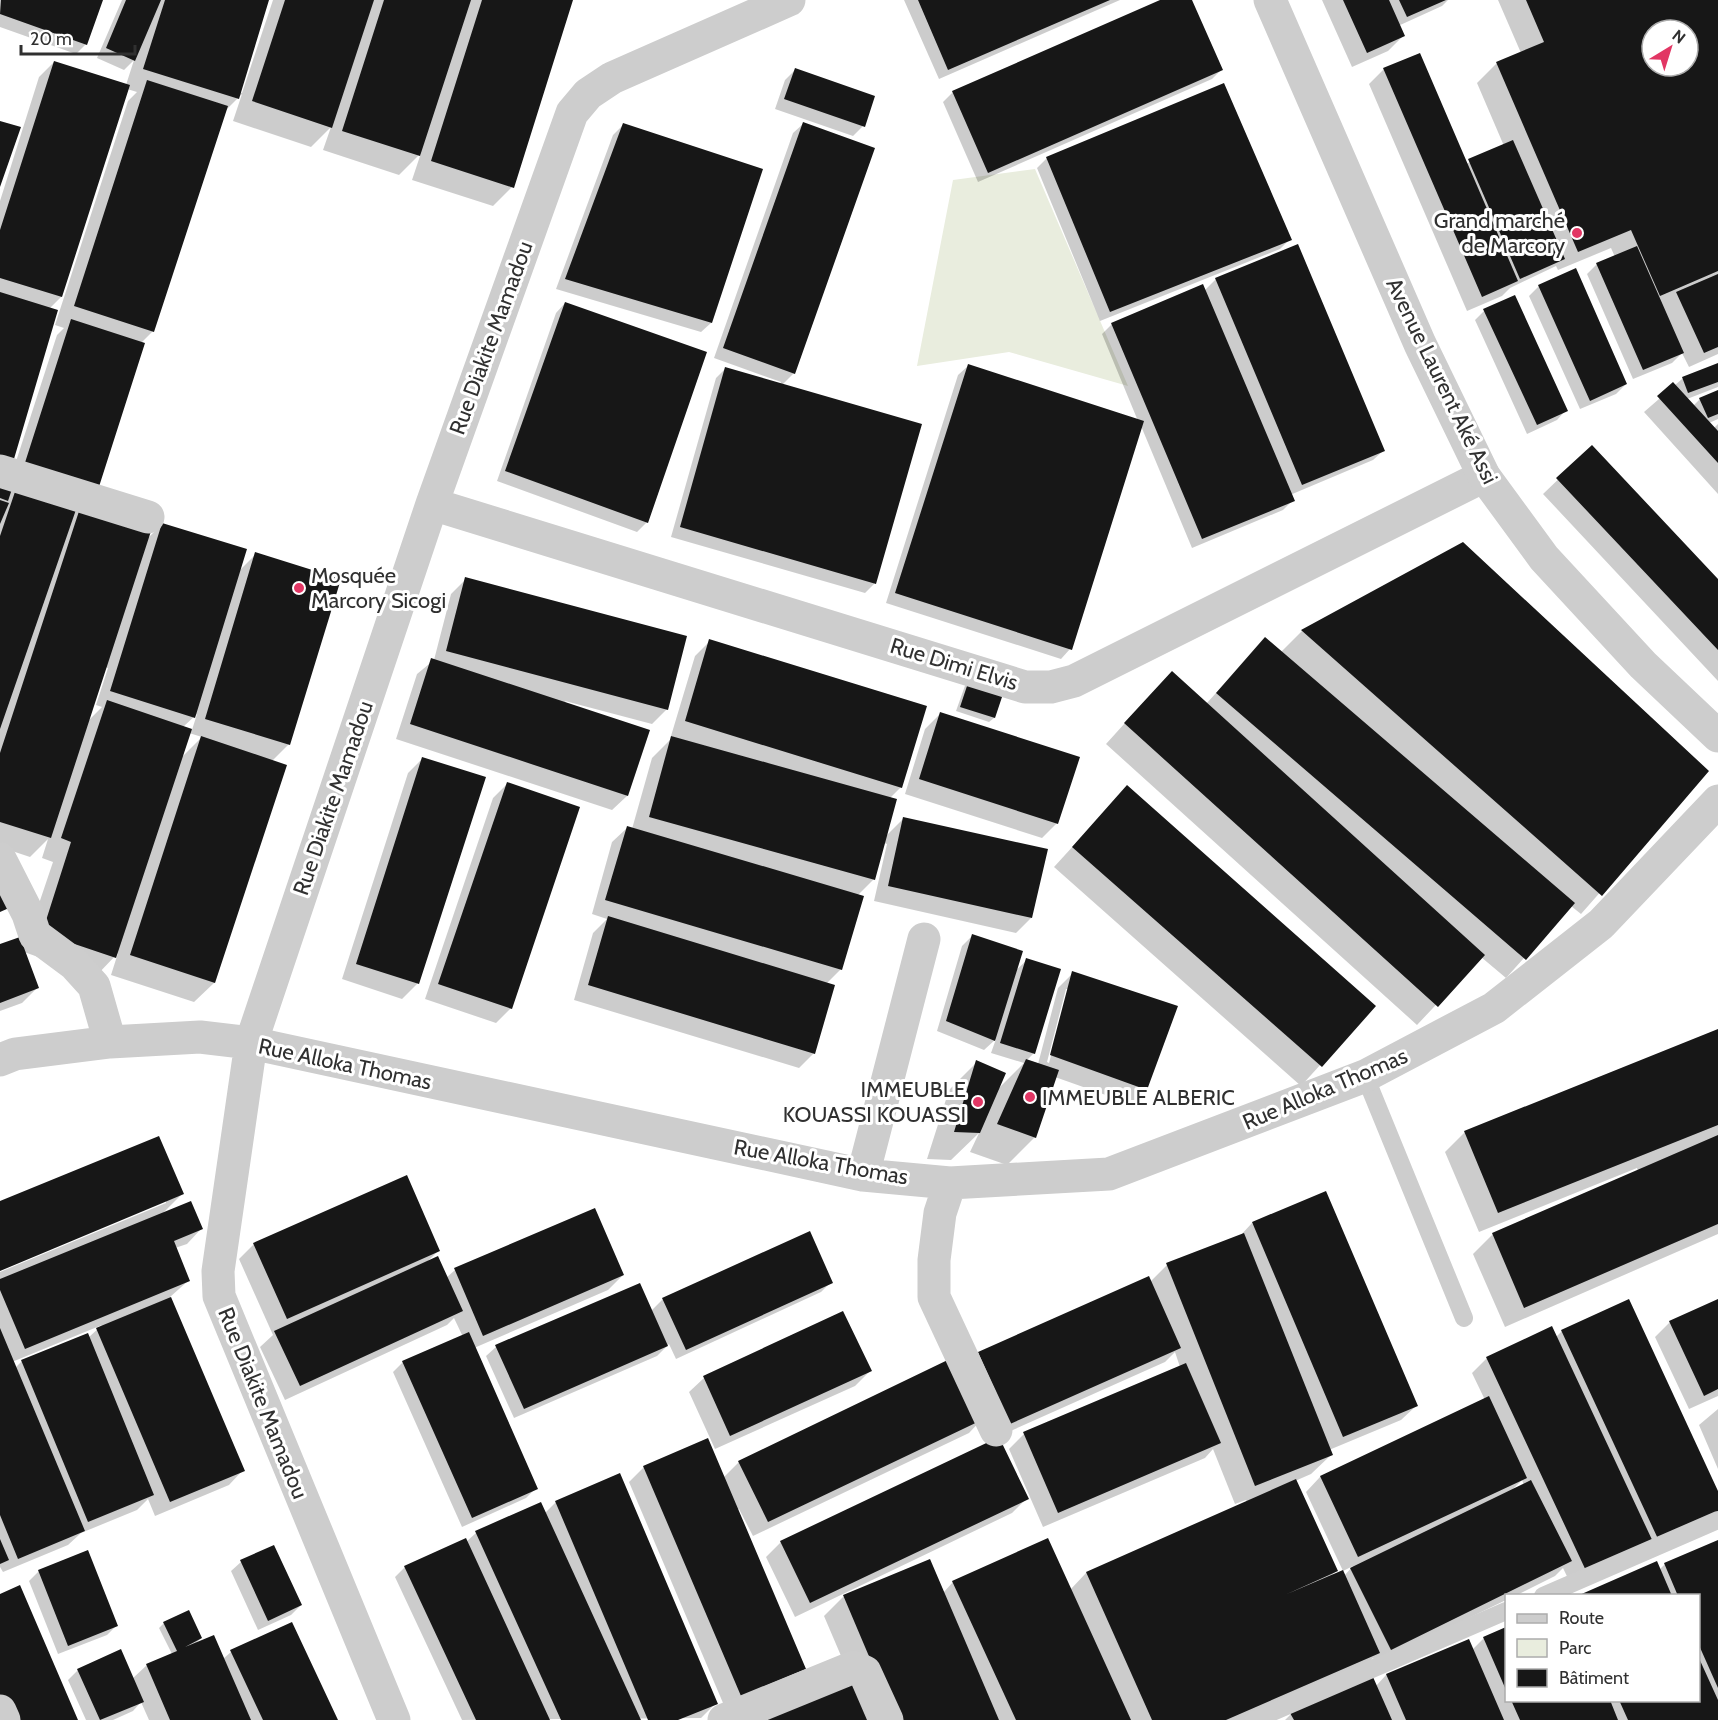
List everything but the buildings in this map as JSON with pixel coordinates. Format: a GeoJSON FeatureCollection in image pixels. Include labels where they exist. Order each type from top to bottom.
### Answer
{"type":"FeatureCollection","features":[{"type":"Feature","properties":{"kind":"street","name":"Rue Diakite Mamadou"},"geometry":{"type":"LineString","coordinates":[[394,1720],[219,1296],[218,1271],[251,1043],[432,504],[572,112],[588,94],[612,78],[789,0]]}},
{"type":"Feature","properties":{"kind":"street","name":"Avenue Laurent Aké Assi"},"geometry":{"type":"LineString","coordinates":[[1270,0],[1420,344],[1484,476],[1544,558],[1643,665],[1718,736]]}},
{"type":"Feature","properties":{"kind":"street"},"geometry":{"type":"LineString","coordinates":[[0,471],[148,517]]}},
{"type":"Feature","properties":{"kind":"street","name":"Rue Dimi Elvis"},"geometry":{"type":"LineString","coordinates":[[432,504],[1025,687],[1051,687],[1074,681],[1484,476]]}},
{"type":"Feature","properties":{"kind":"street","name":"Rue Alloka Thomas"},"geometry":{"type":"LineString","coordinates":[[0,1060],[15,1054],[111,1042],[200,1037],[251,1043],[863,1175],[950,1183],[1109,1174],[1365,1077],[1494,1008],[1601,924],[1718,801]]}},
{"type":"Feature","properties":{"kind":"street"},"geometry":{"type":"LineString","coordinates":[[0,859],[28,914],[35,935],[74,964],[94,986],[111,1042]]}},
{"type":"Feature","properties":{"kind":"street"},"geometry":{"type":"LineString","coordinates":[[863,1175],[924,939]]}},
{"type":"Feature","properties":{"kind":"street"},"geometry":{"type":"LineString","coordinates":[[950,1183],[940,1213],[934,1260],[934,1297],[996,1430]]}},
{"type":"Feature","properties":{"kind":"street"},"geometry":{"type":"LineString","coordinates":[[724,1720],[854,1667],[865,1672],[887,1720]]}},
{"type":"Feature","properties":{"kind":"street"},"geometry":{"type":"LineString","coordinates":[[0,1711],[4,1720]]}},
{"type":"Feature","properties":{"kind":"lane"},"geometry":{"type":"LineString","coordinates":[[1365,1077],[1464,1318]]}},
{"type":"Feature","properties":{"kind":"lane"},"geometry":{"type":"LineString","coordinates":[[1548,1594],[1718,1520]]}},
{"type":"Feature","properties":{"kind":"lane"},"geometry":{"type":"LineString","coordinates":[[1254,1720],[1505,1611]]}},
{"type":"Feature","properties":{"kind":"green space"},"geometry":{"type":"Polygon","coordinates":[[[1035,169],[1128,386],[1009,352],[917,366],[953,180],[1035,169]]]}},
{"type":"Feature","properties":{"kind":"place","name":"Grand marché de Marcory"},"geometry":{"type":"Point","coordinates":[1577,233]}},
{"type":"Feature","properties":{"kind":"place","name":"Mosquée Marcory Sicogi"},"geometry":{"type":"Point","coordinates":[299,588]}},
{"type":"Feature","properties":{"kind":"place","name":"IMMEUBLE ALBERIC"},"geometry":{"type":"Point","coordinates":[1030,1097]}},
{"type":"Feature","properties":{"kind":"place","name":"IMMEUBLE KOUASSI KOUASSI"},"geometry":{"type":"Point","coordinates":[978,1102]}}]}
